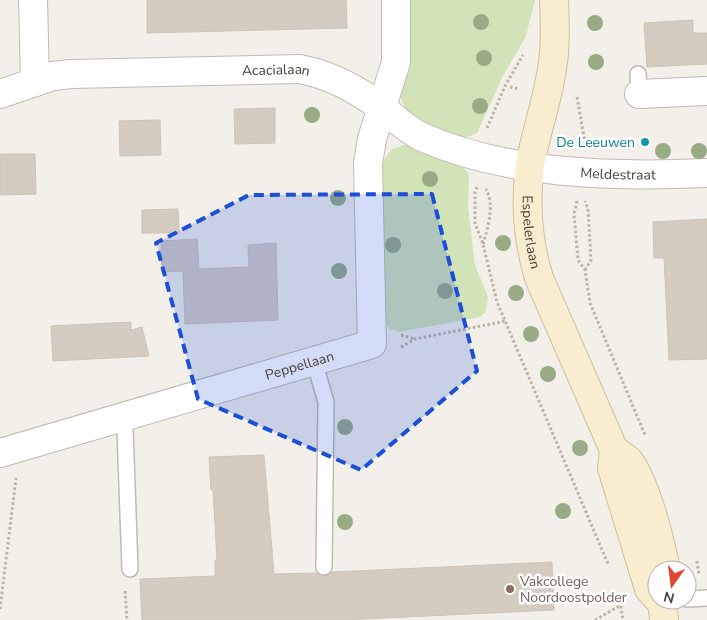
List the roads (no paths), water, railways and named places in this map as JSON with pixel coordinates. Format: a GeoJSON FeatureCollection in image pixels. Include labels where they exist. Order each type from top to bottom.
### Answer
{"type":"FeatureCollection","features":[{"type":"Feature","properties":{"kind":"main road","name":"Espelerlaan"},"geometry":{"type":"LineString","coordinates":[[554,0],[554,53],[552,70],[530,165],[529,231],[534,262],[614,450],[612,468],[626,508],[647,582]]}},
{"type":"Feature","properties":{"kind":"main road","name":"Espelerlaan"},"geometry":{"type":"LineString","coordinates":[[614,450],[629,460],[655,527],[663,560]]}},
{"type":"Feature","properties":{"kind":"street"},"geometry":{"type":"LineString","coordinates":[[33,0],[35,82]]}},
{"type":"Feature","properties":{"kind":"street"},"geometry":{"type":"LineString","coordinates":[[381,108],[397,56],[396,0]]}},
{"type":"Feature","properties":{"kind":"street","name":"Acacialaan"},"geometry":{"type":"LineString","coordinates":[[0,94],[35,82],[71,74],[293,68],[315,72],[346,84],[420,136],[480,158],[530,165]]}},
{"type":"Feature","properties":{"kind":"street"},"geometry":{"type":"LineString","coordinates":[[639,84],[707,91]]}},
{"type":"Feature","properties":{"kind":"street","name":"Peppellaan"},"geometry":{"type":"LineString","coordinates":[[0,453],[372,344],[368,163],[381,108]]}},
{"type":"Feature","properties":{"kind":"street","name":"Meldestraat"},"geometry":{"type":"LineString","coordinates":[[530,165],[611,174],[707,173]]}},
{"type":"Feature","properties":{"kind":"lane"},"geometry":{"type":"LineString","coordinates":[[314,361],[326,402],[324,567]]}},
{"type":"Feature","properties":{"kind":"lane"},"geometry":{"type":"LineString","coordinates":[[122,417],[125,430],[130,569]]}},
{"type":"Feature","properties":{"kind":"place","name":"De Leeuwen"},"geometry":{"type":"Point","coordinates":[645,142]}},
{"type":"Feature","properties":{"kind":"place","name":"Vakcollege Noordoostpolder"},"geometry":{"type":"Point","coordinates":[510,589]}}]}
